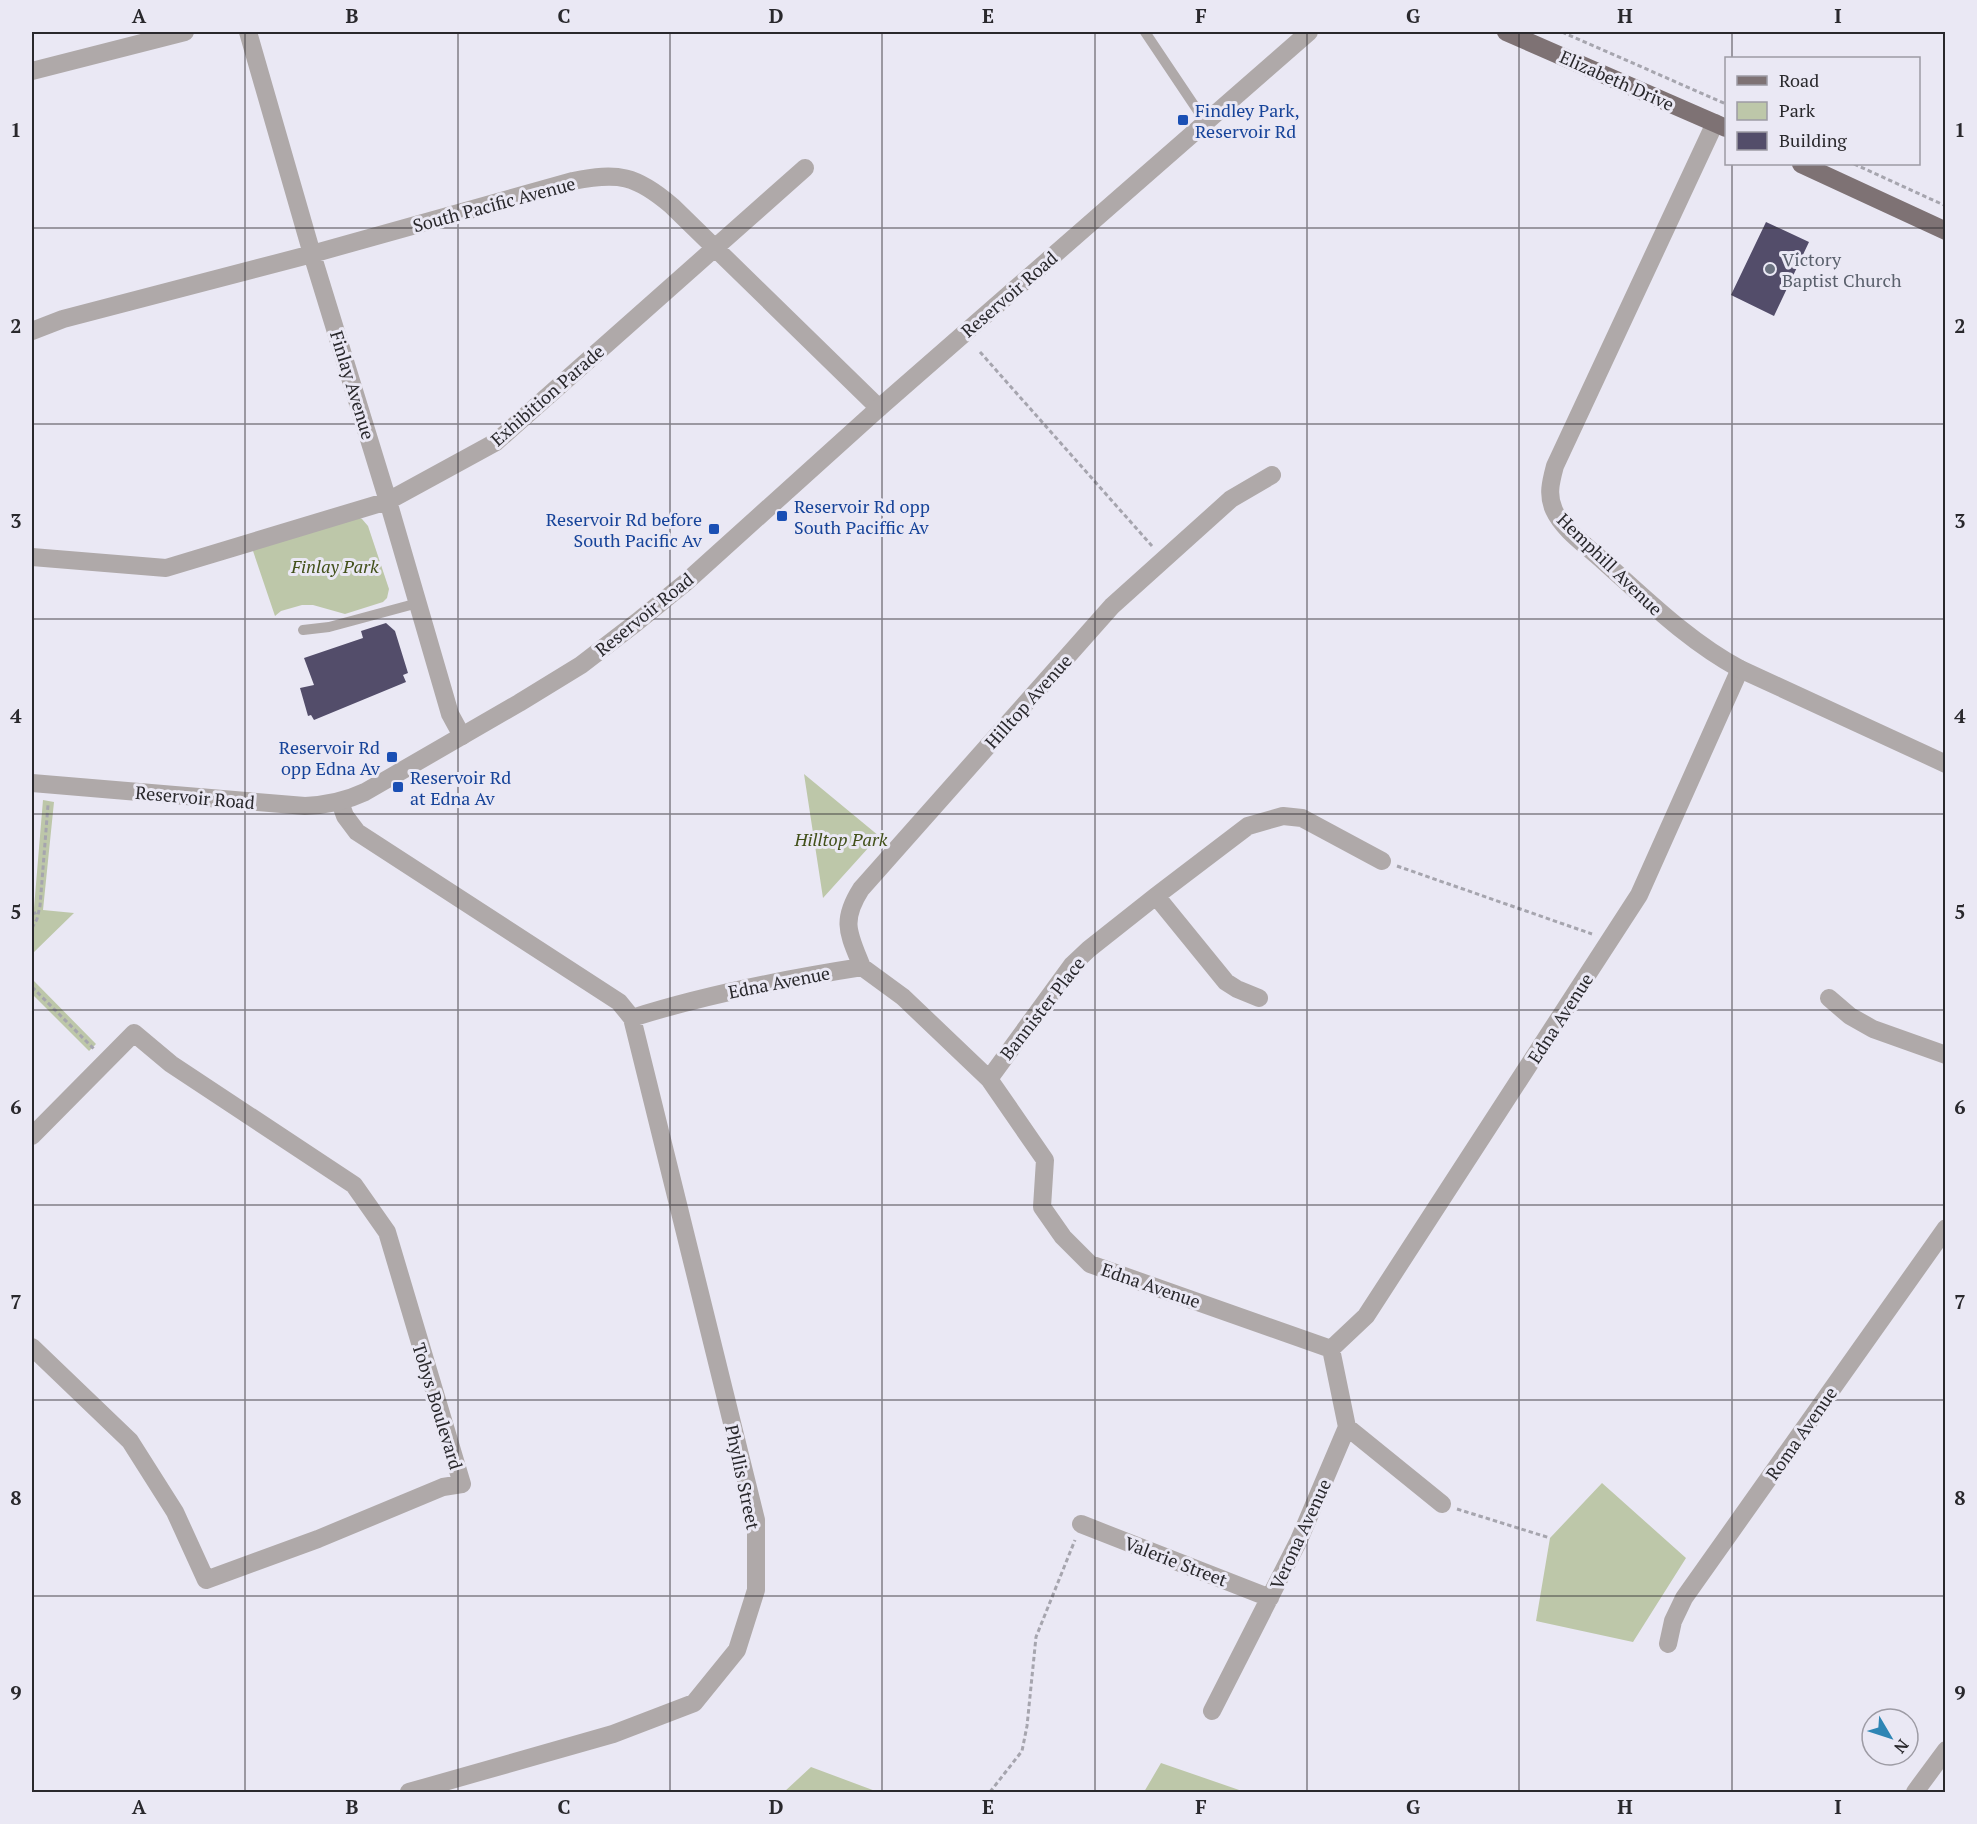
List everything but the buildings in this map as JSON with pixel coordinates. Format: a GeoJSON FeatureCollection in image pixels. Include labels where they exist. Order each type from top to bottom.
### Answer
{"type":"FeatureCollection","features":[{"type":"Feature","properties":{"kind":"main road","name":"Elizabeth Drive"},"geometry":{"type":"LineString","coordinates":[[1506,32],[1721,126]]}},
{"type":"Feature","properties":{"kind":"main road"},"geometry":{"type":"LineString","coordinates":[[1803,165],[1946,231]]}},
{"type":"Feature","properties":{"kind":"street"},"geometry":{"type":"LineString","coordinates":[[32,71],[185,32]]}},
{"type":"Feature","properties":{"kind":"street","name":"Finlay Avenue"},"geometry":{"type":"LineString","coordinates":[[248,32],[450,714],[462,736]]}},
{"type":"Feature","properties":{"kind":"street","name":"Reservoir Road"},"geometry":{"type":"LineString","coordinates":[[32,783],[305,806],[326,805],[366,792],[462,736],[581,664],[685,583],[879,408],[1309,32]]}},
{"type":"Feature","properties":{"kind":"street","name":"Hemphill Avenue"},"geometry":{"type":"LineString","coordinates":[[1721,126],[1556,466],[1550,483],[1550,500],[1556,514],[1573,533],[1670,620],[1713,655],[1946,764]]}},
{"type":"Feature","properties":{"kind":"street","name":"Exhibition Parade"},"geometry":{"type":"LineString","coordinates":[[32,557],[166,568],[388,501],[496,441],[805,168]]}},
{"type":"Feature","properties":{"kind":"street","name":"South Pacific Avenue"},"geometry":{"type":"LineString","coordinates":[[32,331],[63,319],[312,254],[573,182],[599,176],[621,177],[638,182],[656,192],[879,408]]}},
{"type":"Feature","properties":{"kind":"street","name":"Hilltop Avenue"},"geometry":{"type":"LineString","coordinates":[[862,967],[848,927],[848,916],[861,890],[1112,606],[1231,499],[1272,476]]}},
{"type":"Feature","properties":{"kind":"street","name":"Edna Avenue"},"geometry":{"type":"LineString","coordinates":[[632,1018],[699,999],[808,975],[862,967],[903,997],[988,1078],[1045,1160],[1042,1207],[1063,1237],[1090,1264],[1330,1349],[1366,1316],[1639,895],[1740,669]]}},
{"type":"Feature","properties":{"kind":"street"},"geometry":{"type":"LineString","coordinates":[[340,802],[345,816],[357,832],[619,1002],[632,1018]]}},
{"type":"Feature","properties":{"kind":"street","name":"Bannister Place"},"geometry":{"type":"LineString","coordinates":[[988,1078],[1072,965],[1155,896],[1248,826],[1283,816],[1302,818],[1382,861]]}},
{"type":"Feature","properties":{"kind":"street"},"geometry":{"type":"LineString","coordinates":[[1155,896],[1226,982],[1260,998]]}},
{"type":"Feature","properties":{"kind":"street"},"geometry":{"type":"LineString","coordinates":[[1829,998],[1850,1016],[1873,1029],[1946,1055]]}},
{"type":"Feature","properties":{"kind":"street","name":"Phyllis Street"},"geometry":{"type":"LineString","coordinates":[[409,1792],[613,1734],[694,1703],[737,1650],[756,1590],[756,1520],[632,1018]]}},
{"type":"Feature","properties":{"kind":"street","name":"Tobys Boulevard"},"geometry":{"type":"LineString","coordinates":[[32,1347],[130,1441],[175,1512],[207,1580],[318,1539],[443,1487],[462,1484],[387,1232],[354,1185],[171,1064],[134,1033],[106,1061]]}},
{"type":"Feature","properties":{"kind":"street"},"geometry":{"type":"LineString","coordinates":[[32,1136],[106,1061]]}},
{"type":"Feature","properties":{"kind":"street","name":"Roma Avenue"},"geometry":{"type":"LineString","coordinates":[[1668,1644],[1673,1621],[1684,1598],[1946,1228]]}},
{"type":"Feature","properties":{"kind":"street"},"geometry":{"type":"LineString","coordinates":[[1330,1349],[1347,1427],[1442,1504]]}},
{"type":"Feature","properties":{"kind":"street","name":"Verona Avenue"},"geometry":{"type":"LineString","coordinates":[[1212,1711],[1299,1540],[1347,1427]]}},
{"type":"Feature","properties":{"kind":"street","name":"Valerie Street"},"geometry":{"type":"LineString","coordinates":[[1081,1524],[1270,1598]]}},
{"type":"Feature","properties":{"kind":"street"},"geometry":{"type":"LineString","coordinates":[[1915,1792],[1946,1750]]}},
{"type":"Feature","properties":{"kind":"lane"},"geometry":{"type":"LineString","coordinates":[[1145,32],[1206,123]]}},
{"type":"Feature","properties":{"kind":"lane"},"geometry":{"type":"LineString","coordinates":[[303,630],[329,627],[418,603]]}},
{"type":"Feature","properties":{"kind":"path"},"geometry":{"type":"LineString","coordinates":[[1562,32],[1725,104]]}},
{"type":"Feature","properties":{"kind":"path"},"geometry":{"type":"LineString","coordinates":[[1856,165],[1946,206]]}},
{"type":"Feature","properties":{"kind":"path"},"geometry":{"type":"LineString","coordinates":[[980,352],[1164,559]]}},
{"type":"Feature","properties":{"kind":"path"},"geometry":{"type":"LineString","coordinates":[[32,928],[39,912],[48,805]]}},
{"type":"Feature","properties":{"kind":"path"},"geometry":{"type":"LineString","coordinates":[[1382,861],[1611,940]]}},
{"type":"Feature","properties":{"kind":"path"},"geometry":{"type":"LineString","coordinates":[[32,914],[39,912]]}},
{"type":"Feature","properties":{"kind":"path"},"geometry":{"type":"LineString","coordinates":[[32,987],[106,1061]]}},
{"type":"Feature","properties":{"kind":"path"},"geometry":{"type":"LineString","coordinates":[[1442,1504],[1550,1538]]}},
{"type":"Feature","properties":{"kind":"path"},"geometry":{"type":"LineString","coordinates":[[990,1792],[1023,1751],[1036,1637],[1081,1524]]}},
{"type":"Feature","properties":{"kind":"green space","name":"Finlay Park"},"geometry":{"type":"Polygon","coordinates":[[[356,516],[368,526],[389,589],[387,598],[383,602],[345,614],[313,605],[302,605],[281,611],[275,616],[251,545],[356,516]]]}},
{"type":"Feature","properties":{"kind":"green space","name":"Hilltop Park"},"geometry":{"type":"Polygon","coordinates":[[[804,774],[879,836],[823,898],[804,774]]]}},
{"type":"Feature","properties":{"kind":"green space"},"geometry":{"type":"Polygon","coordinates":[[[43,800],[54,802],[43,910],[74,913],[32,954],[32,908],[34,908],[43,800]]]}},
{"type":"Feature","properties":{"kind":"green space"},"geometry":{"type":"Polygon","coordinates":[[[32,979],[96,1044],[89,1051],[32,994],[32,979]]]}},
{"type":"Feature","properties":{"kind":"green space"},"geometry":{"type":"Polygon","coordinates":[[[1602,1483],[1686,1558],[1633,1642],[1536,1621],[1550,1538],[1602,1483]]]}},
{"type":"Feature","properties":{"kind":"green space"},"geometry":{"type":"Polygon","coordinates":[[[1161,1763],[1245,1792],[1144,1792],[1161,1763]]]}},
{"type":"Feature","properties":{"kind":"green space"},"geometry":{"type":"Polygon","coordinates":[[[811,1767],[878,1792],[784,1792],[811,1767]]]}},
{"type":"Feature","properties":{"kind":"place","name":"Findley Park, Reservoir Rd"},"geometry":{"type":"Point","coordinates":[1183,120]}},
{"type":"Feature","properties":{"kind":"place","name":"Victory Baptist Church"},"geometry":{"type":"Point","coordinates":[1770,269]}},
{"type":"Feature","properties":{"kind":"place","name":"Reservoir Rd opp South Paciffic Av"},"geometry":{"type":"Point","coordinates":[782,516]}},
{"type":"Feature","properties":{"kind":"place","name":"Reservoir Rd before South Pacific Av"},"geometry":{"type":"Point","coordinates":[714,529]}},
{"type":"Feature","properties":{"kind":"place","name":"Reservoir Rd opp Edna Av"},"geometry":{"type":"Point","coordinates":[392,757]}},
{"type":"Feature","properties":{"kind":"place","name":"Reservoir Rd at Edna Av"},"geometry":{"type":"Point","coordinates":[398,787]}}]}
